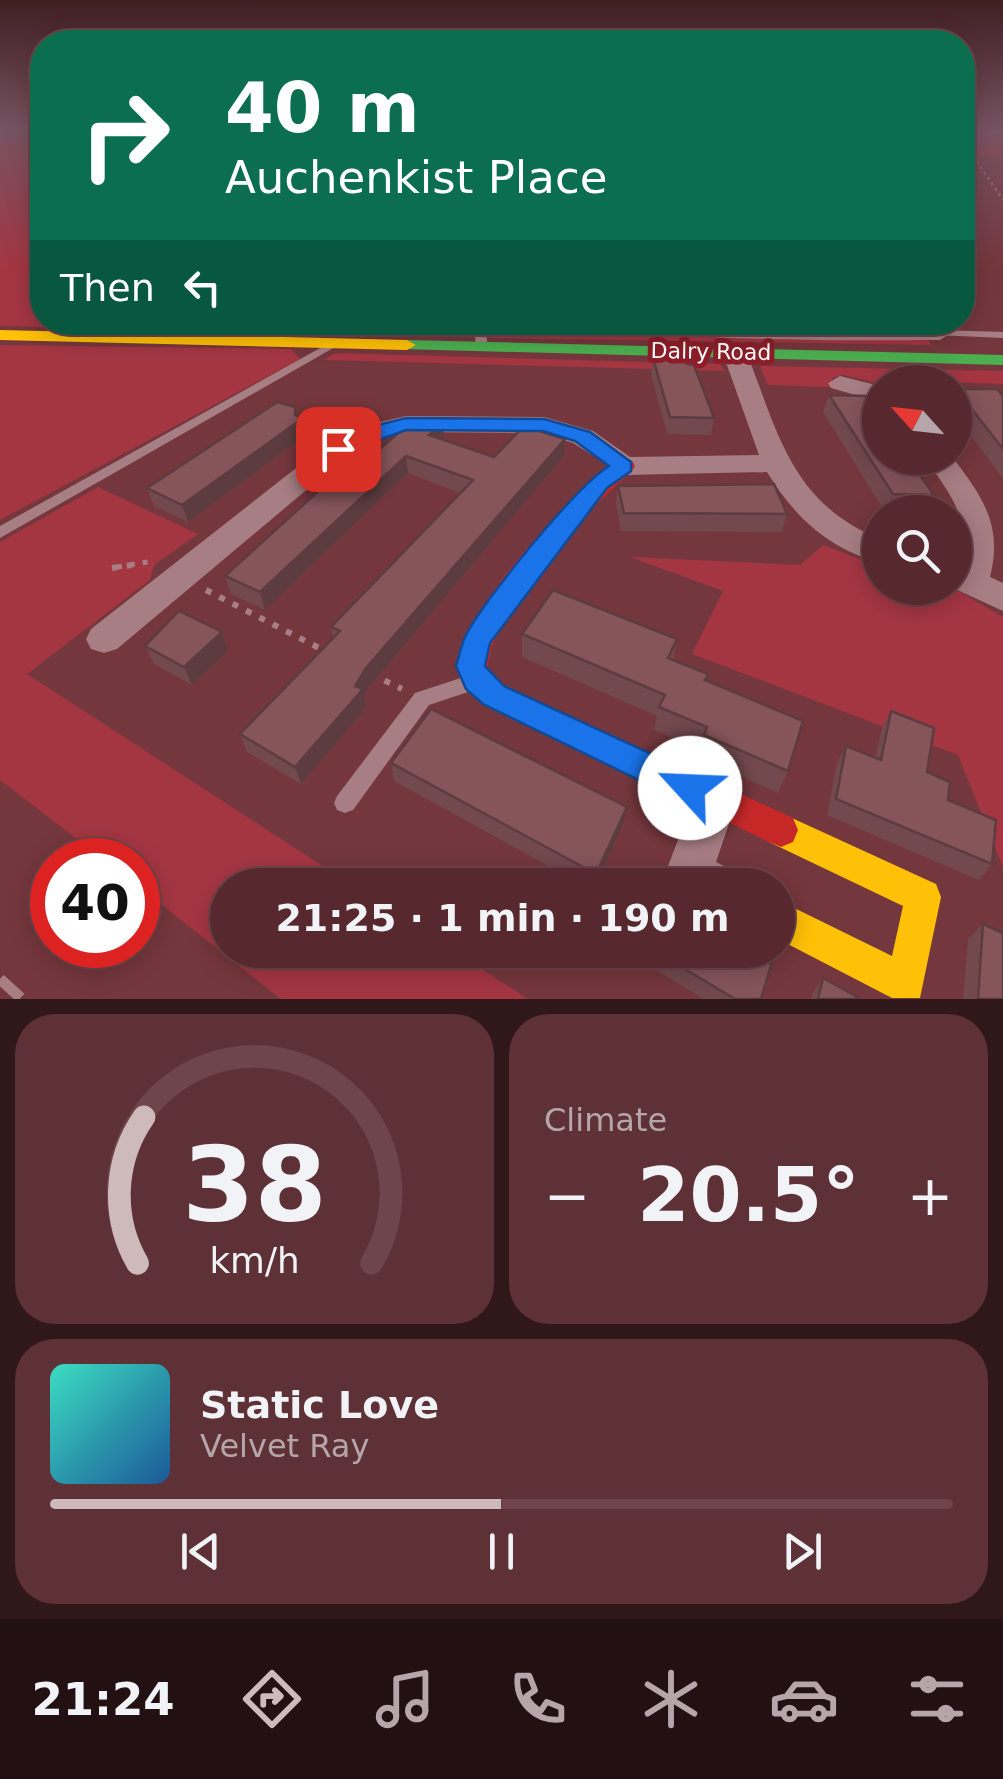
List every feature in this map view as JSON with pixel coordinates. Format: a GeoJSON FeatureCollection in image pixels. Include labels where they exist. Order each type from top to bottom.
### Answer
{"type":"FeatureCollection","features":[{"type":"Feature","properties":{"kind":"main road","name":"Dalry Road"},"geometry":{"type":"LineString","coordinates":[[0,335],[334,343],[464,335]]}},
{"type":"Feature","properties":{"kind":"main road","name":"Dalry Road"},"geometry":{"type":"LineString","coordinates":[[495,335],[734,351],[1003,360]]}},
{"type":"Feature","properties":{"kind":"main road"},"geometry":{"type":"LineString","coordinates":[[624,466],[599,483],[477,640],[471,666],[477,680],[494,695],[923,897],[906,984],[795,928]]}},
{"type":"Feature","properties":{"kind":"street"},"geometry":{"type":"LineString","coordinates":[[943,335],[963,357]]}},
{"type":"Feature","properties":{"kind":"street"},"geometry":{"type":"LineString","coordinates":[[734,351],[786,489],[811,515],[845,539],[862,545]]}},
{"type":"Feature","properties":{"kind":"street"},"geometry":{"type":"LineString","coordinates":[[840,383],[862,389]]}},
{"type":"Feature","properties":{"kind":"street"},"geometry":{"type":"LineString","coordinates":[[104,639],[338,449],[388,427],[544,425],[583,437],[624,466],[670,462],[777,464]]}},
{"type":"Feature","properties":{"kind":"street"},"geometry":{"type":"LineString","coordinates":[[972,509],[982,524],[983,553],[972,566]]}},
{"type":"Feature","properties":{"kind":"street"},"geometry":{"type":"LineString","coordinates":[[972,581],[1003,598]]}},
{"type":"Feature","properties":{"kind":"street"},"geometry":{"type":"LineString","coordinates":[[691,868],[715,800]]}},
{"type":"Feature","properties":{"kind":"lane"},"geometry":{"type":"LineString","coordinates":[[975,332],[1003,335]]}},
{"type":"Feature","properties":{"kind":"lane"},"geometry":{"type":"LineString","coordinates":[[0,533],[334,343]]}},
{"type":"Feature","properties":{"kind":"lane"},"geometry":{"type":"LineString","coordinates":[[344,803],[422,699],[477,680]]}},
{"type":"Feature","properties":{"kind":"path"},"geometry":{"type":"LineString","coordinates":[[987,176],[1003,200]]}},
{"type":"Feature","properties":{"kind":"path"},"geometry":{"type":"LineString","coordinates":[[112,568],[153,561],[328,652]]}},
{"type":"Feature","properties":{"kind":"path"},"geometry":{"type":"LineString","coordinates":[[359,668],[422,699]]}},
{"type":"Feature","properties":{"kind":"shaded area"},"geometry":{"type":"Polygon","coordinates":[[[0,176],[30,176],[30,327],[0,326],[0,176]]]}},
{"type":"Feature","properties":{"kind":"shaded area"},"geometry":{"type":"Polygon","coordinates":[[[490,335],[665,335],[927,339],[932,345],[490,335]]]}},
{"type":"Feature","properties":{"kind":"shaded area"},"geometry":{"type":"Polygon","coordinates":[[[0,345],[291,349],[300,359],[0,520],[0,345]]]}},
{"type":"Feature","properties":{"kind":"shaded area"},"geometry":{"type":"Polygon","coordinates":[[[336,353],[720,364],[725,371],[323,360],[336,353]]]}},
{"type":"Feature","properties":{"kind":"shaded area"},"geometry":{"type":"Polygon","coordinates":[[[760,366],[862,368],[862,380],[843,375],[832,378],[832,387],[768,385],[760,366]]]}},
{"type":"Feature","properties":{"kind":"shaded area"},"geometry":{"type":"Polygon","coordinates":[[[972,370],[1003,371],[1003,384],[972,383],[972,370]]]}},
{"type":"Feature","properties":{"kind":"shaded area"},"geometry":{"type":"Polygon","coordinates":[[[98,487],[198,534],[154,565],[150,580],[27,674],[326,868],[210,868],[210,943],[160,903],[160,838],[75,838],[0,780],[0,542],[98,487]]]}},
{"type":"Feature","properties":{"kind":"shaded area"},"geometry":{"type":"Polygon","coordinates":[[[823,545],[862,560],[862,605],[972,605],[972,599],[1003,617],[1003,867],[958,755],[692,654],[723,591],[630,557],[800,565],[823,545]]]}},
{"type":"Feature","properties":{"kind":"shaded area"},"geometry":{"type":"Polygon","coordinates":[[[242,968],[480,968],[528,999],[281,999],[242,968]]]}},
{"type":"Feature","properties":{"kind":"building"},"geometry":{"type":"Polygon","coordinates":[[[653,358],[686,359],[687,364],[694,365],[714,418],[670,417],[653,358]]]}},
{"type":"Feature","properties":{"kind":"building"},"geometry":{"type":"Polygon","coordinates":[[[972,389],[997,389],[1003,396],[1003,449],[972,409],[972,389]]]}},
{"type":"Feature","properties":{"kind":"building"},"geometry":{"type":"Polygon","coordinates":[[[829,395],[862,396],[862,446],[829,395]]]}},
{"type":"Feature","properties":{"kind":"building"},"geometry":{"type":"Polygon","coordinates":[[[277,402],[295,407],[295,415],[303,418],[182,505],[147,488],[277,402]]]}},
{"type":"Feature","properties":{"kind":"building"},"geometry":{"type":"Polygon","coordinates":[[[414,419],[440,419],[443,422],[429,435],[494,457],[524,426],[565,439],[366,668],[355,686],[363,689],[295,767],[240,734],[340,631],[331,627],[473,480],[406,456],[260,592],[225,576],[346,466],[356,470],[414,419]]]}},
{"type":"Feature","properties":{"kind":"building"},"geometry":{"type":"Polygon","coordinates":[[[881,475],[920,475],[934,495],[893,494],[881,475]]]}},
{"type":"Feature","properties":{"kind":"building"},"geometry":{"type":"Polygon","coordinates":[[[774,484],[787,514],[624,513],[618,486],[774,484]]]}},
{"type":"Feature","properties":{"kind":"building"},"geometry":{"type":"Polygon","coordinates":[[[553,590],[677,639],[668,658],[708,674],[705,680],[803,721],[788,771],[704,735],[707,727],[659,707],[665,695],[522,634],[553,590]]]}},
{"type":"Feature","properties":{"kind":"building"},"geometry":{"type":"Polygon","coordinates":[[[179,611],[222,632],[184,667],[145,646],[179,611]]]}},
{"type":"Feature","properties":{"kind":"building"},"geometry":{"type":"Polygon","coordinates":[[[431,709],[627,807],[599,868],[585,868],[391,763],[431,709]]]}},
{"type":"Feature","properties":{"kind":"building"},"geometry":{"type":"Polygon","coordinates":[[[891,711],[934,728],[927,772],[950,782],[948,800],[996,820],[992,864],[836,799],[846,746],[881,760],[891,711]]]}},
{"type":"Feature","properties":{"kind":"building"},"geometry":{"type":"Polygon","coordinates":[[[983,924],[1003,933],[1003,999],[978,999],[983,924]]]}},
{"type":"Feature","properties":{"kind":"building"},"geometry":{"type":"Polygon","coordinates":[[[683,968],[770,968],[761,999],[735,999],[683,968]]]}},
{"type":"Feature","properties":{"kind":"building"},"geometry":{"type":"Polygon","coordinates":[[[823,978],[861,999],[818,999],[823,978]]]}},
{"type":"Feature","properties":{"kind":"railway"},"geometry":{"type":"LineString","coordinates":[[0,979],[22,999]]}},
{"type":"Feature","properties":{"kind":"traffic: fast"},"geometry":{"type":"LineString","coordinates":[[407,345],[1003,360]]}},
{"type":"Feature","properties":{"kind":"traffic: slow"},"geometry":{"type":"LineString","coordinates":[[0,335],[407,345]]}},
{"type":"Feature","properties":{"kind":"traffic: slow"},"geometry":{"type":"LineString","coordinates":[[781,830],[923,897],[906,984],[795,928]]}},
{"type":"Feature","properties":{"kind":"traffic: jam"},"geometry":{"type":"LineString","coordinates":[[624,466],[583,504],[506,596],[475,653],[474,674],[494,695],[781,830]]}},
{"type":"Feature","properties":{"kind":"route"},"geometry":{"type":"LineString","coordinates":[[338,449],[365,434],[406,424],[544,425],[583,437],[624,466],[599,483],[556,533],[477,640],[471,666],[477,680],[494,695],[690,788]]}}]}
